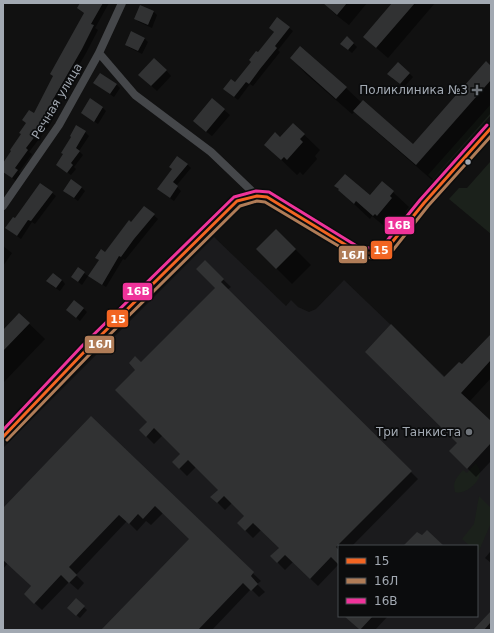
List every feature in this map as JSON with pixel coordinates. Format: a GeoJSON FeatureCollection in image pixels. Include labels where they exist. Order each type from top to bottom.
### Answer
{"type":"FeatureCollection","features":[{"type":"Feature","properties":{"kind":"street","name":"Речная улица"},"geometry":{"type":"LineString","coordinates":[[3,206],[59,125],[99,53],[122,3]]}},
{"type":"Feature","properties":{"kind":"street"},"geometry":{"type":"LineString","coordinates":[[99,53],[135,95],[211,152],[257,196]]}},
{"type":"Feature","properties":{"kind":"street"},"geometry":{"type":"LineString","coordinates":[[3,437],[86,350],[221,215],[237,201],[257,196],[267,197],[359,253],[376,253],[389,246],[424,203],[491,128]]}},
{"type":"Feature","properties":{"kind":"shaded area"},"geometry":{"type":"Polygon","coordinates":[[[491,104],[491,115],[433,179],[428,175],[491,104]]]}},
{"type":"Feature","properties":{"kind":"shaded area"},"geometry":{"type":"Polygon","coordinates":[[[491,150],[491,234],[449,199],[459,188],[467,188],[490,162],[491,150]]]}},
{"type":"Feature","properties":{"kind":"shaded area"},"geometry":{"type":"Polygon","coordinates":[[[214,237],[286,306],[291,300],[298,307],[309,312],[316,309],[344,280],[491,421],[491,630],[3,630],[3,448],[214,237]]]}},
{"type":"Feature","properties":{"kind":"shaded area"},"geometry":{"type":"Polygon","coordinates":[[[476,463],[480,470],[478,480],[467,490],[459,493],[455,492],[454,485],[457,477],[463,470],[467,473],[476,463]]]}},
{"type":"Feature","properties":{"kind":"shaded area"},"geometry":{"type":"Polygon","coordinates":[[[479,496],[491,508],[491,523],[478,553],[478,545],[469,545],[462,539],[474,524],[479,496]]]}},
{"type":"Feature","properties":{"kind":"building"},"geometry":{"type":"Polygon","coordinates":[[[80,3],[103,3],[91,24],[94,25],[82,49],[51,103],[55,105],[46,122],[26,148],[28,150],[15,168],[18,170],[12,178],[3,172],[3,163],[26,123],[22,120],[29,110],[34,113],[53,76],[50,74],[84,13],[77,8],[80,3]]]}},
{"type":"Feature","properties":{"kind":"building"},"geometry":{"type":"Polygon","coordinates":[[[323,3],[347,3],[337,15],[323,3]]]}},
{"type":"Feature","properties":{"kind":"building"},"geometry":{"type":"Polygon","coordinates":[[[392,3],[415,3],[376,48],[363,37],[392,3]]]}},
{"type":"Feature","properties":{"kind":"building"},"geometry":{"type":"Polygon","coordinates":[[[140,5],[154,11],[148,25],[134,19],[140,5]]]}},
{"type":"Feature","properties":{"kind":"building"},"geometry":{"type":"Polygon","coordinates":[[[277,17],[290,27],[275,46],[277,48],[249,84],[246,82],[234,97],[223,89],[231,79],[235,82],[251,62],[249,60],[256,51],[258,52],[274,32],[269,28],[277,17]]]}},
{"type":"Feature","properties":{"kind":"building"},"geometry":{"type":"Polygon","coordinates":[[[131,31],[145,38],[138,51],[125,45],[131,31]]]}},
{"type":"Feature","properties":{"kind":"building"},"geometry":{"type":"Polygon","coordinates":[[[347,36],[354,43],[348,50],[340,44],[347,36]]]}},
{"type":"Feature","properties":{"kind":"building"},"geometry":{"type":"Polygon","coordinates":[[[300,46],[347,87],[336,99],[290,58],[300,46]]]}},
{"type":"Feature","properties":{"kind":"building"},"geometry":{"type":"Polygon","coordinates":[[[154,58],[167,70],[151,86],[138,75],[154,58]]]}},
{"type":"Feature","properties":{"kind":"building"},"geometry":{"type":"Polygon","coordinates":[[[486,61],[491,66],[491,80],[416,165],[353,111],[363,100],[413,144],[486,61]]]}},
{"type":"Feature","properties":{"kind":"building"},"geometry":{"type":"Polygon","coordinates":[[[398,62],[410,73],[400,84],[387,74],[398,62]]]}},
{"type":"Feature","properties":{"kind":"building"},"geometry":{"type":"Polygon","coordinates":[[[100,73],[117,84],[110,94],[93,83],[100,73]]]}},
{"type":"Feature","properties":{"kind":"building"},"geometry":{"type":"Polygon","coordinates":[[[90,98],[103,107],[94,122],[81,113],[90,98]]]}},
{"type":"Feature","properties":{"kind":"building"},"geometry":{"type":"Polygon","coordinates":[[[212,98],[225,109],[206,132],[193,121],[212,98]]]}},
{"type":"Feature","properties":{"kind":"building"},"geometry":{"type":"Polygon","coordinates":[[[293,123],[305,134],[300,139],[303,142],[287,160],[284,157],[281,160],[264,145],[275,132],[280,137],[293,123]]]}},
{"type":"Feature","properties":{"kind":"building"},"geometry":{"type":"Polygon","coordinates":[[[76,125],[86,131],[76,148],[80,151],[71,163],[73,165],[67,173],[56,165],[63,154],[61,153],[71,137],[70,136],[76,125]]]}},
{"type":"Feature","properties":{"kind":"building"},"geometry":{"type":"Polygon","coordinates":[[[177,156],[188,164],[173,182],[178,186],[170,198],[157,189],[172,169],[169,167],[177,156]]]}},
{"type":"Feature","properties":{"kind":"building"},"geometry":{"type":"Polygon","coordinates":[[[345,174],[370,195],[382,181],[394,191],[390,196],[392,198],[377,216],[375,214],[373,216],[356,201],[354,204],[334,186],[345,174]]]}},
{"type":"Feature","properties":{"kind":"building"},"geometry":{"type":"Polygon","coordinates":[[[71,179],[82,187],[74,198],[63,191],[71,179]]]}},
{"type":"Feature","properties":{"kind":"building"},"geometry":{"type":"Polygon","coordinates":[[[40,183],[53,192],[31,221],[28,220],[17,236],[5,228],[13,217],[15,218],[40,183]]]}},
{"type":"Feature","properties":{"kind":"building"},"geometry":{"type":"Polygon","coordinates":[[[144,206],[155,214],[121,257],[119,256],[102,285],[88,276],[99,260],[95,258],[101,249],[105,252],[129,220],[131,222],[144,206]]]}},
{"type":"Feature","properties":{"kind":"building"},"geometry":{"type":"Polygon","coordinates":[[[276,229],[296,249],[276,269],[256,249],[276,229]]]}},
{"type":"Feature","properties":{"kind":"building"},"geometry":{"type":"Polygon","coordinates":[[[205,260],[224,279],[221,282],[412,471],[336,547],[338,549],[338,564],[331,557],[310,579],[285,555],[277,563],[270,556],[279,548],[253,523],[245,531],[237,523],[244,516],[224,496],[217,503],[210,497],[218,490],[188,460],[179,469],[172,462],[180,454],[154,428],[146,437],[139,430],[147,422],[115,390],[135,370],[129,363],[135,356],[141,362],[215,288],[196,269],[205,260]]]}},
{"type":"Feature","properties":{"kind":"building"},"geometry":{"type":"Polygon","coordinates":[[[78,267],[85,272],[78,282],[71,277],[78,267]]]}},
{"type":"Feature","properties":{"kind":"building"},"geometry":{"type":"Polygon","coordinates":[[[53,273],[62,280],[56,288],[46,281],[53,273]]]}},
{"type":"Feature","properties":{"kind":"building"},"geometry":{"type":"Polygon","coordinates":[[[74,300],[84,308],[76,318],[66,310],[74,300]]]}},
{"type":"Feature","properties":{"kind":"building"},"geometry":{"type":"Polygon","coordinates":[[[19,313],[30,323],[3,351],[3,330],[19,313]]]}},
{"type":"Feature","properties":{"kind":"building"},"geometry":{"type":"Polygon","coordinates":[[[391,324],[444,377],[459,362],[462,364],[491,334],[491,360],[461,393],[491,421],[491,443],[467,469],[449,451],[457,443],[365,352],[391,324]]]}},
{"type":"Feature","properties":{"kind":"building"},"geometry":{"type":"Polygon","coordinates":[[[91,416],[254,572],[251,576],[258,584],[251,591],[243,583],[198,630],[101,630],[189,539],[155,506],[143,519],[138,514],[129,524],[119,515],[69,567],[77,575],[69,583],[61,575],[34,604],[24,594],[31,586],[3,560],[3,508],[91,416]]]}},
{"type":"Feature","properties":{"kind":"building"},"geometry":{"type":"Polygon","coordinates":[[[427,530],[443,545],[404,545],[417,532],[422,535],[427,530]]]}},
{"type":"Feature","properties":{"kind":"building"},"geometry":{"type":"Polygon","coordinates":[[[76,598],[85,606],[76,616],[67,608],[76,598]]]}},
{"type":"Feature","properties":{"kind":"building"},"geometry":{"type":"Polygon","coordinates":[[[491,611],[491,622],[484,630],[473,630],[491,611]]]}},
{"type":"Feature","properties":{"kind":"building"},"geometry":{"type":"Polygon","coordinates":[[[345,617],[372,617],[360,630],[345,617]]]}},
{"type":"Feature","properties":{"kind":"transit line","name":"16В"},"geometry":{"type":"LineString","coordinates":[[3,430],[82,346],[234,197],[256,191],[269,192],[360,248],[375,248],[386,242],[420,200],[487,125]]}},
{"type":"Feature","properties":{"kind":"transit line","name":"15"},"geometry":{"type":"LineString","coordinates":[[3,437],[86,350],[237,201],[257,196],[267,197],[359,253],[376,253],[389,246],[424,203],[491,128]]}},
{"type":"Feature","properties":{"kind":"transit line","name":"16Л"},"geometry":{"type":"LineString","coordinates":[[7,440],[90,354],[240,206],[257,201],[265,202],[357,257],[377,258],[393,250],[428,206],[491,136]]}},
{"type":"Feature","properties":{"kind":"place","name":"Поликлиника №3"},"geometry":{"type":"Point","coordinates":[477,90]}},
{"type":"Feature","properties":{"kind":"place","name":"Три Танкиста"},"geometry":{"type":"Point","coordinates":[469,432]}}]}
